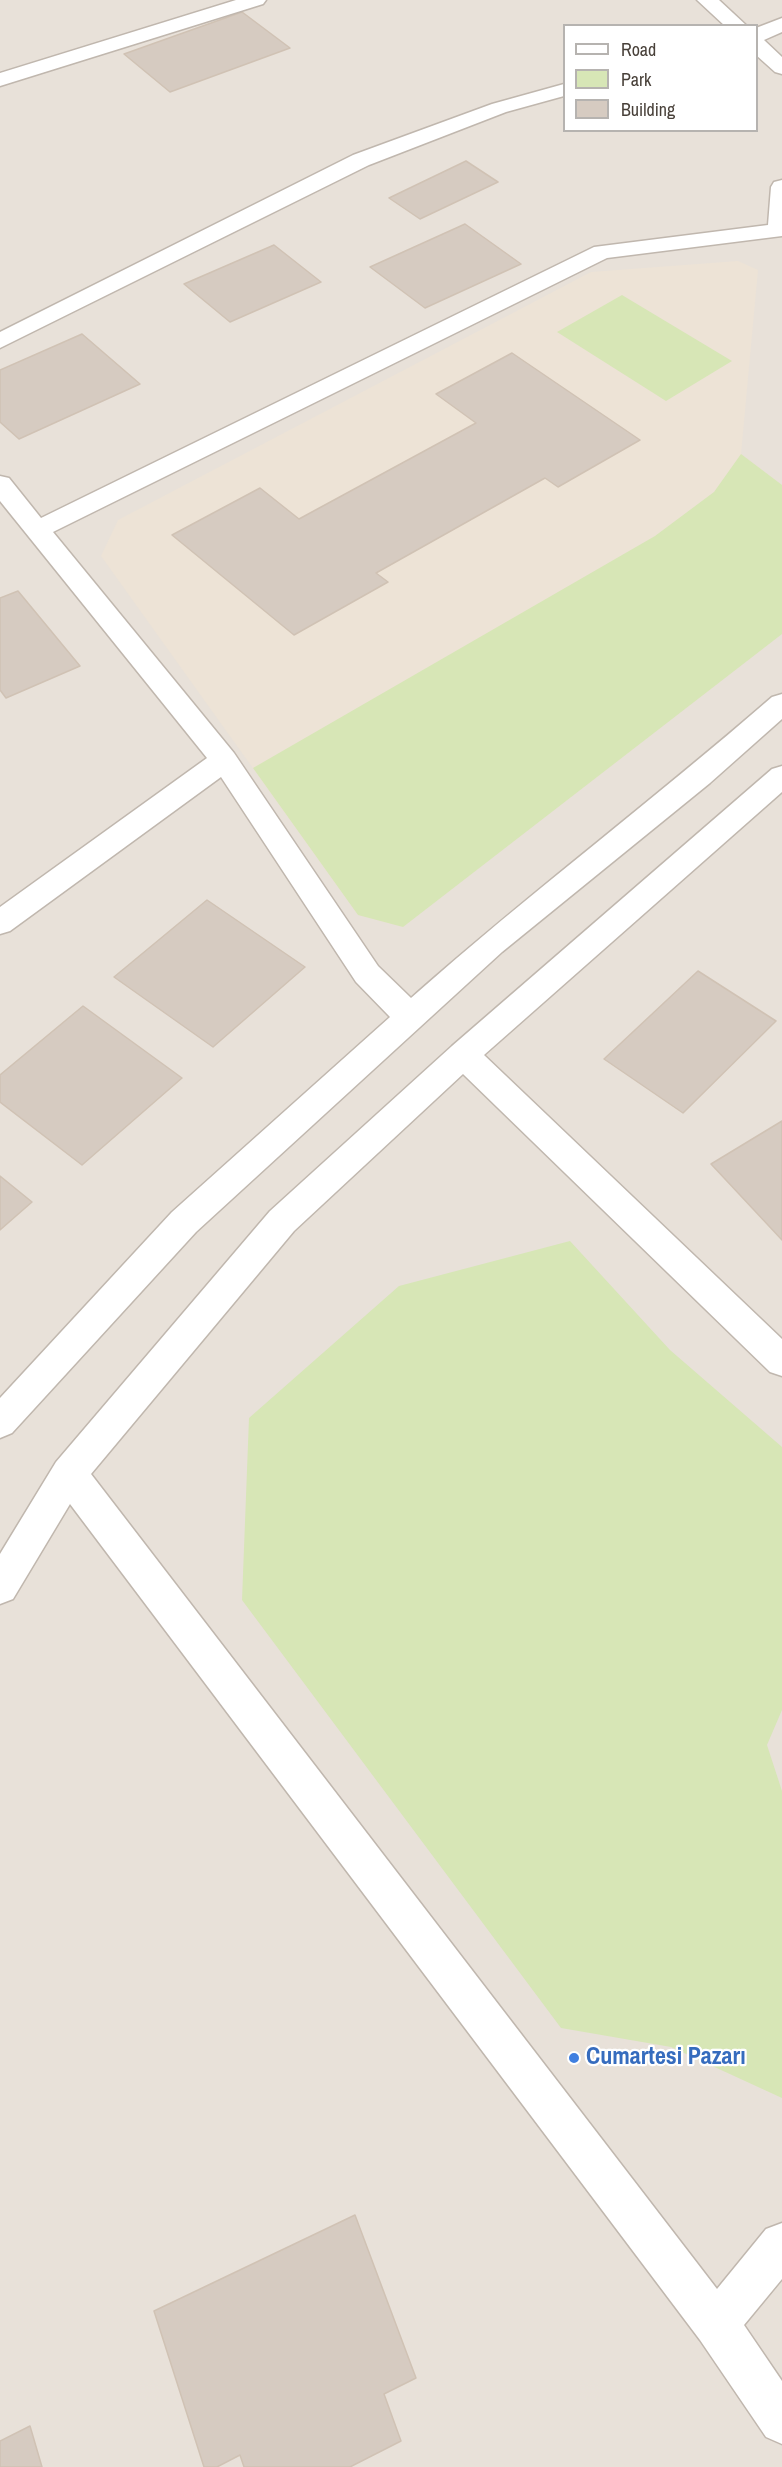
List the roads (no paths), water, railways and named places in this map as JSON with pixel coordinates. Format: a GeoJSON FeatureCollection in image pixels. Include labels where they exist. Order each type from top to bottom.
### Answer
{"type":"FeatureCollection","features":[{"type":"Feature","properties":{"kind":"street"},"geometry":{"type":"LineString","coordinates":[[0,81],[256,0]]}},
{"type":"Feature","properties":{"kind":"street"},"geometry":{"type":"LineString","coordinates":[[707,0],[734,24]]}},
{"type":"Feature","properties":{"kind":"street"},"geometry":{"type":"LineString","coordinates":[[758,35],[782,24]]}},
{"type":"Feature","properties":{"kind":"street"},"geometry":{"type":"LineString","coordinates":[[758,45],[782,68]]}},
{"type":"Feature","properties":{"kind":"street"},"geometry":{"type":"LineString","coordinates":[[0,341],[361,160],[498,108],[563,90]]}},
{"type":"Feature","properties":{"kind":"street"},"geometry":{"type":"LineString","coordinates":[[37,530],[602,252],[781,236],[782,187]]}},
{"type":"Feature","properties":{"kind":"street"},"geometry":{"type":"LineString","coordinates":[[0,484],[224,760],[367,974],[410,1017]]}},
{"type":"Feature","properties":{"kind":"street"},"geometry":{"type":"LineString","coordinates":[[0,1422],[184,1222],[490,944],[700,776],[782,704]]}},
{"type":"Feature","properties":{"kind":"street"},"geometry":{"type":"LineString","coordinates":[[0,923],[224,760]]}},
{"type":"Feature","properties":{"kind":"street"},"geometry":{"type":"LineString","coordinates":[[0,1587],[69,1474],[282,1221],[463,1055],[782,776]]}},
{"type":"Feature","properties":{"kind":"street"},"geometry":{"type":"LineString","coordinates":[[463,1055],[782,1361]]}},
{"type":"Feature","properties":{"kind":"street"},"geometry":{"type":"LineString","coordinates":[[69,1474],[716,2324],[782,2421]]}},
{"type":"Feature","properties":{"kind":"street"},"geometry":{"type":"LineString","coordinates":[[716,2324],[782,2245]]}},
{"type":"Feature","properties":{"kind":"place","name":"Cumartesi Pazarı"},"geometry":{"type":"Point","coordinates":[574,2058]}}]}
